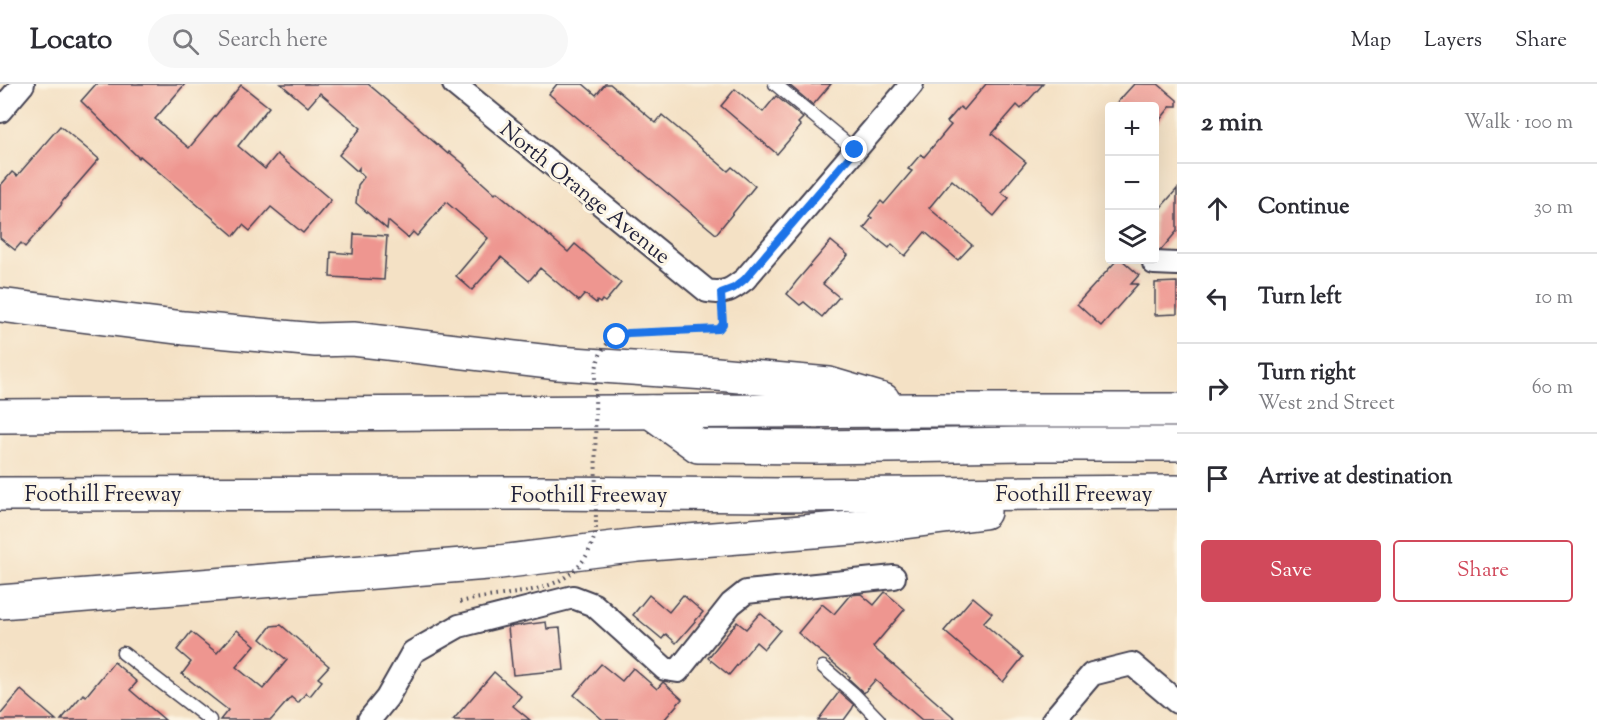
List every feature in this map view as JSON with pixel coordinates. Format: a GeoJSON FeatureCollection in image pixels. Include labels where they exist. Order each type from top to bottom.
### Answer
{"type":"FeatureCollection","features":[{"type":"Feature","properties":{"kind":"highway"},"geometry":{"type":"LineString","coordinates":[[0,305],[184,328],[316,340],[353,339],[558,363],[829,384],[916,410]]}},
{"type":"Feature","properties":{"kind":"highway"},"geometry":{"type":"LineString","coordinates":[[0,416],[1177,410]]}},
{"type":"Feature","properties":{"kind":"highway"},"geometry":{"type":"LineString","coordinates":[[651,412],[698,446],[1177,444]]}},
{"type":"Feature","properties":{"kind":"highway"},"geometry":{"type":"LineString","coordinates":[[781,495],[816,466],[1177,463]]}},
{"type":"Feature","properties":{"kind":"highway","name":"Foothill Freeway"},"geometry":{"type":"LineString","coordinates":[[0,494],[781,495],[1177,492]]}},
{"type":"Feature","properties":{"kind":"highway"},"geometry":{"type":"LineString","coordinates":[[0,602],[500,562],[638,545],[864,527],[1142,493]]}},
{"type":"Feature","properties":{"kind":"street"},"geometry":{"type":"LineString","coordinates":[[0,111],[23,84]]}},
{"type":"Feature","properties":{"kind":"street","name":"North Orange Avenue"},"geometry":{"type":"LineString","coordinates":[[454,84],[707,291],[721,293]]}},
{"type":"Feature","properties":{"kind":"street"},"geometry":{"type":"LineString","coordinates":[[721,293],[734,288],[745,279],[912,84]]}},
{"type":"Feature","properties":{"kind":"street"},"geometry":{"type":"LineString","coordinates":[[1159,263],[1177,264]]}},
{"type":"Feature","properties":{"kind":"street"},"geometry":{"type":"LineString","coordinates":[[369,720],[387,698],[413,652],[459,626],[573,597],[594,604],[666,669],[678,670],[731,604],[746,592],[894,577]]}},
{"type":"Feature","properties":{"kind":"street"},"geometry":{"type":"LineString","coordinates":[[1053,720],[1092,674],[1132,664],[1177,702]]}},
{"type":"Feature","properties":{"kind":"lane"},"geometry":{"type":"LineString","coordinates":[[775,84],[855,150]]}},
{"type":"Feature","properties":{"kind":"lane"},"geometry":{"type":"LineString","coordinates":[[123,653],[210,720]]}},
{"type":"Feature","properties":{"kind":"lane"},"geometry":{"type":"LineString","coordinates":[[823,667],[879,720]]}},
{"type":"Feature","properties":{"kind":"path"},"geometry":{"type":"LineString","coordinates":[[460,602],[536,590],[553,584],[568,575],[588,553],[596,530],[595,375],[601,351],[617,337],[628,333],[719,329],[723,324],[721,293]]}},
{"type":"Feature","properties":{"kind":"building"},"geometry":{"type":"Polygon","coordinates":[[[96,84],[185,84],[155,119],[189,148],[241,85],[269,107],[238,146],[265,169],[277,154],[331,200],[303,233],[271,207],[250,231],[243,225],[234,236],[140,156],[139,158],[81,101],[96,84]]]}},
{"type":"Feature","properties":{"kind":"building"},"geometry":{"type":"Polygon","coordinates":[[[281,84],[368,84],[448,154],[449,152],[465,165],[495,194],[497,192],[568,252],[575,244],[621,283],[605,302],[602,300],[596,303],[585,294],[579,301],[540,268],[529,281],[501,257],[472,290],[456,276],[488,238],[446,202],[417,236],[413,232],[408,238],[388,221],[387,229],[356,203],[358,185],[364,177],[359,172],[359,168],[357,171],[339,155],[361,128],[320,93],[308,107],[281,84]]]}},
{"type":"Feature","properties":{"kind":"building"},"geometry":{"type":"Polygon","coordinates":[[[557,84],[583,84],[596,95],[605,84],[610,84],[656,123],[662,115],[728,171],[732,167],[755,186],[716,234],[549,94],[557,84]]]}},
{"type":"Feature","properties":{"kind":"building"},"geometry":{"type":"Polygon","coordinates":[[[788,84],[831,84],[813,105],[788,84]]]}},
{"type":"Feature","properties":{"kind":"building"},"geometry":{"type":"Polygon","coordinates":[[[986,84],[1043,84],[1021,109],[1017,105],[992,134],[1026,162],[1001,192],[1009,198],[994,216],[952,180],[929,208],[972,245],[958,260],[925,232],[905,256],[892,244],[889,248],[864,228],[872,218],[869,216],[881,201],[884,204],[912,171],[908,169],[921,154],[924,157],[951,125],[947,122],[960,107],[964,110],[986,84]]]}},
{"type":"Feature","properties":{"kind":"building"},"geometry":{"type":"Polygon","coordinates":[[[1134,84],[1158,84],[1177,100],[1177,106],[1171,106],[1159,121],[1159,102],[1118,102],[1134,84]]]}},
{"type":"Feature","properties":{"kind":"building"},"geometry":{"type":"Polygon","coordinates":[[[735,89],[763,112],[776,96],[803,118],[798,123],[801,126],[777,154],[721,106],[735,89]]]}},
{"type":"Feature","properties":{"kind":"building"},"geometry":{"type":"Polygon","coordinates":[[[60,126],[99,159],[25,247],[21,243],[15,250],[0,238],[0,186],[12,172],[17,176],[60,126]]]}},
{"type":"Feature","properties":{"kind":"building"},"geometry":{"type":"Polygon","coordinates":[[[1177,189],[1177,231],[1161,250],[1159,250],[1159,209],[1177,189]]]}},
{"type":"Feature","properties":{"kind":"building"},"geometry":{"type":"Polygon","coordinates":[[[354,234],[387,236],[384,280],[330,277],[331,252],[353,254],[354,234]]]}},
{"type":"Feature","properties":{"kind":"building"},"geometry":{"type":"Polygon","coordinates":[[[831,241],[848,255],[823,284],[839,297],[822,317],[804,302],[800,305],[787,294],[831,241]]]}},
{"type":"Feature","properties":{"kind":"building"},"geometry":{"type":"Polygon","coordinates":[[[1113,264],[1127,264],[1139,275],[1131,284],[1138,284],[1101,326],[1077,304],[1113,264]]]}},
{"type":"Feature","properties":{"kind":"building"},"geometry":{"type":"Polygon","coordinates":[[[1177,282],[1177,314],[1155,315],[1155,283],[1177,282]]]}},
{"type":"Feature","properties":{"kind":"building"},"geometry":{"type":"Polygon","coordinates":[[[885,592],[905,609],[873,647],[957,720],[922,720],[875,680],[864,693],[849,679],[850,677],[798,633],[822,604],[834,614],[850,595],[861,594],[874,605],[885,592]]]}},
{"type":"Feature","properties":{"kind":"building"},"geometry":{"type":"Polygon","coordinates":[[[649,595],[669,612],[683,595],[703,612],[676,643],[666,634],[662,639],[633,615],[649,595]]]}},
{"type":"Feature","properties":{"kind":"building"},"geometry":{"type":"Polygon","coordinates":[[[973,597],[992,613],[983,623],[1023,657],[1003,682],[944,631],[973,597]]]}},
{"type":"Feature","properties":{"kind":"building"},"geometry":{"type":"Polygon","coordinates":[[[760,613],[780,630],[764,649],[756,642],[729,675],[708,658],[737,622],[746,629],[760,613]]]}},
{"type":"Feature","properties":{"kind":"building"},"geometry":{"type":"Polygon","coordinates":[[[546,622],[547,629],[560,628],[564,670],[513,675],[508,627],[546,622]]]}},
{"type":"Feature","properties":{"kind":"building"},"geometry":{"type":"Polygon","coordinates":[[[281,625],[329,666],[318,678],[322,681],[310,696],[306,693],[298,703],[291,697],[271,720],[220,720],[228,710],[182,674],[191,662],[177,650],[191,632],[217,653],[237,630],[255,645],[236,667],[263,689],[287,660],[261,639],[271,626],[281,625]]]}},
{"type":"Feature","properties":{"kind":"building"},"geometry":{"type":"Polygon","coordinates":[[[114,662],[137,682],[130,690],[165,720],[61,720],[83,694],[86,696],[114,662]]]}},
{"type":"Feature","properties":{"kind":"building"},"geometry":{"type":"Polygon","coordinates":[[[601,664],[622,681],[633,668],[657,689],[663,682],[682,699],[664,720],[603,720],[574,695],[601,664]]]}},
{"type":"Feature","properties":{"kind":"building"},"geometry":{"type":"Polygon","coordinates":[[[494,672],[521,696],[513,706],[530,720],[453,720],[494,672]]]}},
{"type":"Feature","properties":{"kind":"building"},"geometry":{"type":"Polygon","coordinates":[[[21,690],[56,720],[0,720],[0,715],[21,690]]]}},
{"type":"Feature","properties":{"kind":"building"},"geometry":{"type":"Polygon","coordinates":[[[839,692],[854,705],[844,720],[818,720],[839,692]]]}},
{"type":"Feature","properties":{"kind":"route"},"geometry":{"type":"LineString","coordinates":[[617,337],[628,333],[719,329],[723,324],[721,293],[734,288],[745,279],[855,150]]}}]}
